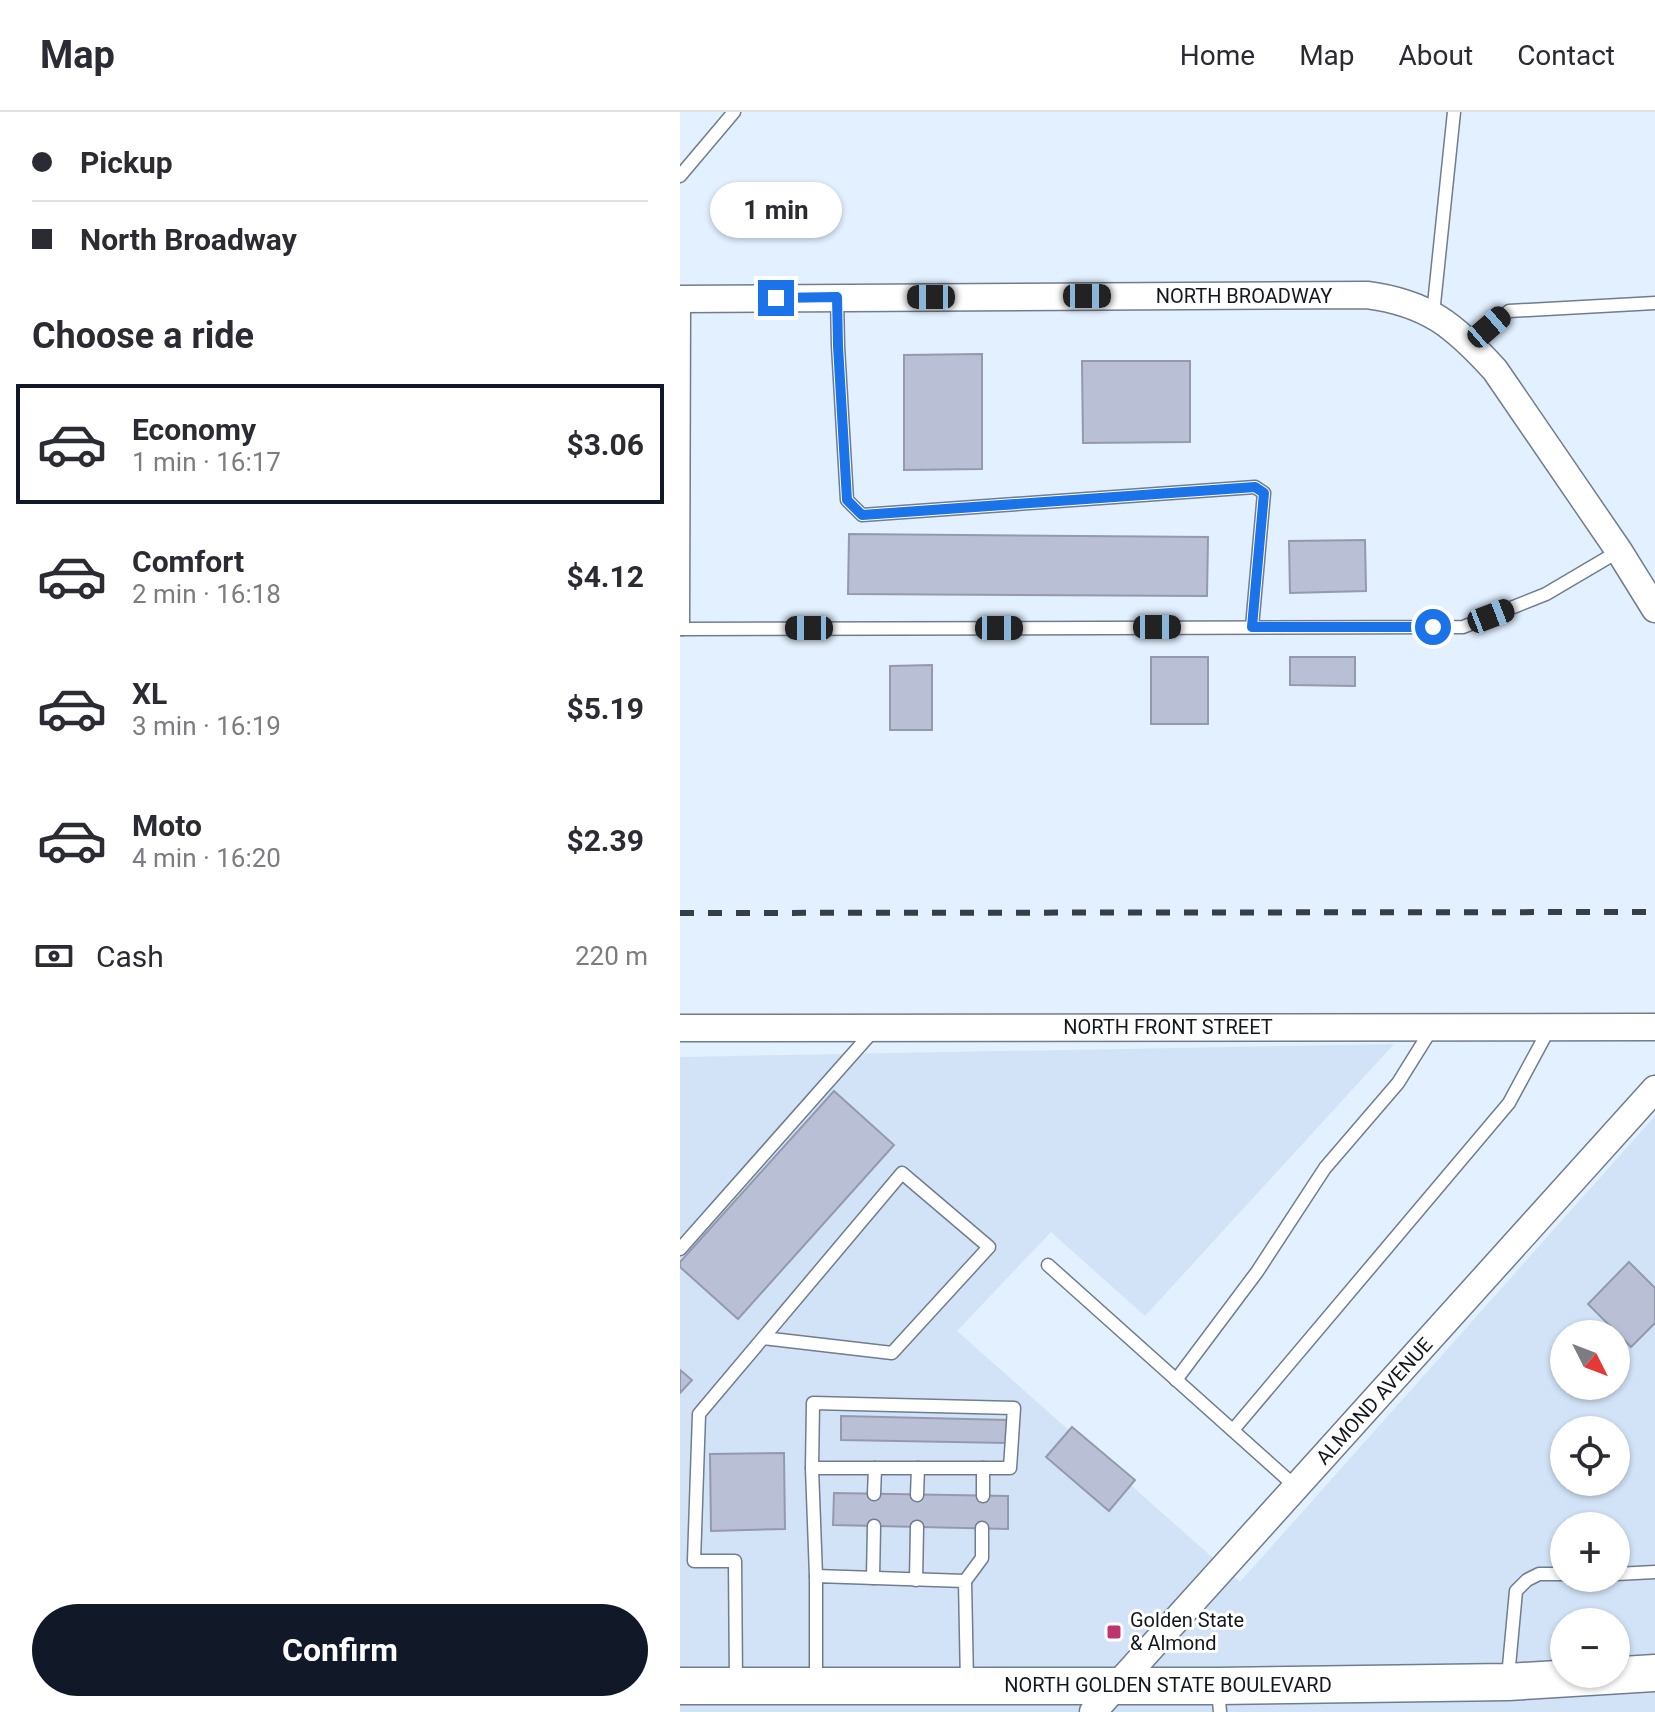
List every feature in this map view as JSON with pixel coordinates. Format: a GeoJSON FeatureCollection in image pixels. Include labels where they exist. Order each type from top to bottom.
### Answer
{"type":"FeatureCollection","features":[{"type":"Feature","properties":{"kind":"main road","name":"NORTH GOLDEN STATE BOULEVARD"},"geometry":{"type":"LineString","coordinates":[[680,1686],[1117,1686],[1219,1699],[1655,1673]]}},
{"type":"Feature","properties":{"kind":"street","name":"NORTH BROADWAY"},"geometry":{"type":"LineString","coordinates":[[682,299],[1367,295],[1407,303],[1433,314],[1470,344],[1506,385],[1655,609]]}},
{"type":"Feature","properties":{"kind":"street","name":"NORTH FRONT STREET"},"geometry":{"type":"LineString","coordinates":[[680,1028],[1655,1027]]}},
{"type":"Feature","properties":{"kind":"street","name":"ALMOND AVENUE"},"geometry":{"type":"LineString","coordinates":[[1093,1712],[1655,1089]]}},
{"type":"Feature","properties":{"kind":"lane"},"geometry":{"type":"LineString","coordinates":[[680,176],[734,112]]}},
{"type":"Feature","properties":{"kind":"lane"},"geometry":{"type":"LineString","coordinates":[[1433,314],[1454,112]]}},
{"type":"Feature","properties":{"kind":"lane"},"geometry":{"type":"LineString","coordinates":[[837,297],[847,500],[862,515],[1255,487],[1264,493],[1252,627]]}},
{"type":"Feature","properties":{"kind":"lane"},"geometry":{"type":"LineString","coordinates":[[682,299],[681,629],[1463,627],[1546,594],[1619,551]]}},
{"type":"Feature","properties":{"kind":"lane"},"geometry":{"type":"LineString","coordinates":[[1470,344],[1509,311],[1655,303]]}},
{"type":"Feature","properties":{"kind":"lane"},"geometry":{"type":"LineString","coordinates":[[1176,1380],[1257,1272],[1325,1168],[1398,1083],[1434,1027]]}},
{"type":"Feature","properties":{"kind":"lane"},"geometry":{"type":"LineString","coordinates":[[1233,1430],[1509,1103],[1550,1027]]}},
{"type":"Feature","properties":{"kind":"lane"},"geometry":{"type":"LineString","coordinates":[[680,1249],[876,1028]]}},
{"type":"Feature","properties":{"kind":"lane"},"geometry":{"type":"LineString","coordinates":[[736,1686],[735,1561],[694,1561],[699,1414],[763,1338],[902,1173],[989,1247],[892,1353],[763,1338]]}},
{"type":"Feature","properties":{"kind":"lane"},"geometry":{"type":"LineString","coordinates":[[1048,1265],[1296,1487]]}},
{"type":"Feature","properties":{"kind":"lane"},"geometry":{"type":"LineString","coordinates":[[812,1468],[1010,1468],[1014,1408],[813,1403],[812,1468],[816,1686]]}},
{"type":"Feature","properties":{"kind":"lane"},"geometry":{"type":"LineString","coordinates":[[874,1494],[875,1468]]}},
{"type":"Feature","properties":{"kind":"lane"},"geometry":{"type":"LineString","coordinates":[[917,1495],[918,1468]]}},
{"type":"Feature","properties":{"kind":"lane"},"geometry":{"type":"LineString","coordinates":[[983,1468],[983,1496]]}},
{"type":"Feature","properties":{"kind":"lane"},"geometry":{"type":"LineString","coordinates":[[873,1578],[874,1526]]}},
{"type":"Feature","properties":{"kind":"lane"},"geometry":{"type":"LineString","coordinates":[[916,1580],[917,1527]]}},
{"type":"Feature","properties":{"kind":"lane"},"geometry":{"type":"LineString","coordinates":[[967,1686],[965,1581],[982,1558],[982,1528]]}},
{"type":"Feature","properties":{"kind":"lane"},"geometry":{"type":"LineString","coordinates":[[1630,1573],[1655,1572]]}},
{"type":"Feature","properties":{"kind":"lane"},"geometry":{"type":"LineString","coordinates":[[1508,1682],[1516,1591],[1539,1574],[1550,1574]]}},
{"type":"Feature","properties":{"kind":"lane"},"geometry":{"type":"LineString","coordinates":[[816,1576],[965,1581]]}},
{"type":"Feature","properties":{"kind":"shaded area"},"geometry":{"type":"Polygon","coordinates":[[[1394,1044],[1145,1316],[1051,1232],[957,1331],[1240,1582],[1655,1116],[1655,1712],[680,1712],[680,1057],[1394,1044]]]}},
{"type":"Feature","properties":{"kind":"building"},"geometry":{"type":"Polygon","coordinates":[[[982,354],[982,469],[904,470],[904,355],[982,354]]]}},
{"type":"Feature","properties":{"kind":"building"},"geometry":{"type":"Polygon","coordinates":[[[1082,361],[1190,361],[1190,442],[1083,443],[1082,361]]]}},
{"type":"Feature","properties":{"kind":"building"},"geometry":{"type":"Polygon","coordinates":[[[849,534],[1208,537],[1207,596],[848,594],[849,534]]]}},
{"type":"Feature","properties":{"kind":"building"},"geometry":{"type":"Polygon","coordinates":[[[1365,540],[1366,591],[1290,593],[1289,541],[1365,540]]]}},
{"type":"Feature","properties":{"kind":"building"},"geometry":{"type":"Polygon","coordinates":[[[1151,657],[1208,657],[1208,724],[1151,724],[1151,657]]]}},
{"type":"Feature","properties":{"kind":"building"},"geometry":{"type":"Polygon","coordinates":[[[1290,657],[1355,657],[1355,686],[1290,685],[1290,657]]]}},
{"type":"Feature","properties":{"kind":"building"},"geometry":{"type":"Polygon","coordinates":[[[932,665],[932,730],[890,730],[890,666],[932,665]]]}},
{"type":"Feature","properties":{"kind":"building"},"geometry":{"type":"Polygon","coordinates":[[[834,1091],[894,1145],[738,1319],[680,1267],[680,1262],[834,1091]]]}},
{"type":"Feature","properties":{"kind":"building"},"geometry":{"type":"Polygon","coordinates":[[[1629,1262],[1655,1288],[1655,1323],[1631,1347],[1630,1320],[1604,1320],[1588,1304],[1629,1262]]]}},
{"type":"Feature","properties":{"kind":"building"},"geometry":{"type":"Polygon","coordinates":[[[680,1370],[692,1380],[680,1393],[680,1370]]]}},
{"type":"Feature","properties":{"kind":"building"},"geometry":{"type":"Polygon","coordinates":[[[841,1416],[1009,1420],[1008,1443],[841,1440],[841,1416]]]}},
{"type":"Feature","properties":{"kind":"building"},"geometry":{"type":"Polygon","coordinates":[[[1072,1427],[1135,1480],[1109,1511],[1046,1457],[1072,1427]]]}},
{"type":"Feature","properties":{"kind":"building"},"geometry":{"type":"Polygon","coordinates":[[[784,1453],[785,1529],[711,1531],[710,1454],[784,1453]]]}},
{"type":"Feature","properties":{"kind":"building"},"geometry":{"type":"Polygon","coordinates":[[[834,1493],[1008,1496],[1008,1529],[833,1525],[834,1493]]]}},
{"type":"Feature","properties":{"kind":"railway"},"geometry":{"type":"LineString","coordinates":[[680,913],[1655,912]]}},
{"type":"Feature","properties":{"kind":"place","name":"Golden State & Almond"},"geometry":{"type":"Point","coordinates":[1114,1632]}},
{"type":"Feature","properties":{"kind":"route"},"geometry":{"type":"LineString","coordinates":[[776,298],[837,297],[847,500],[862,515],[1255,487],[1264,493],[1252,627],[1433,627]]}}]}
